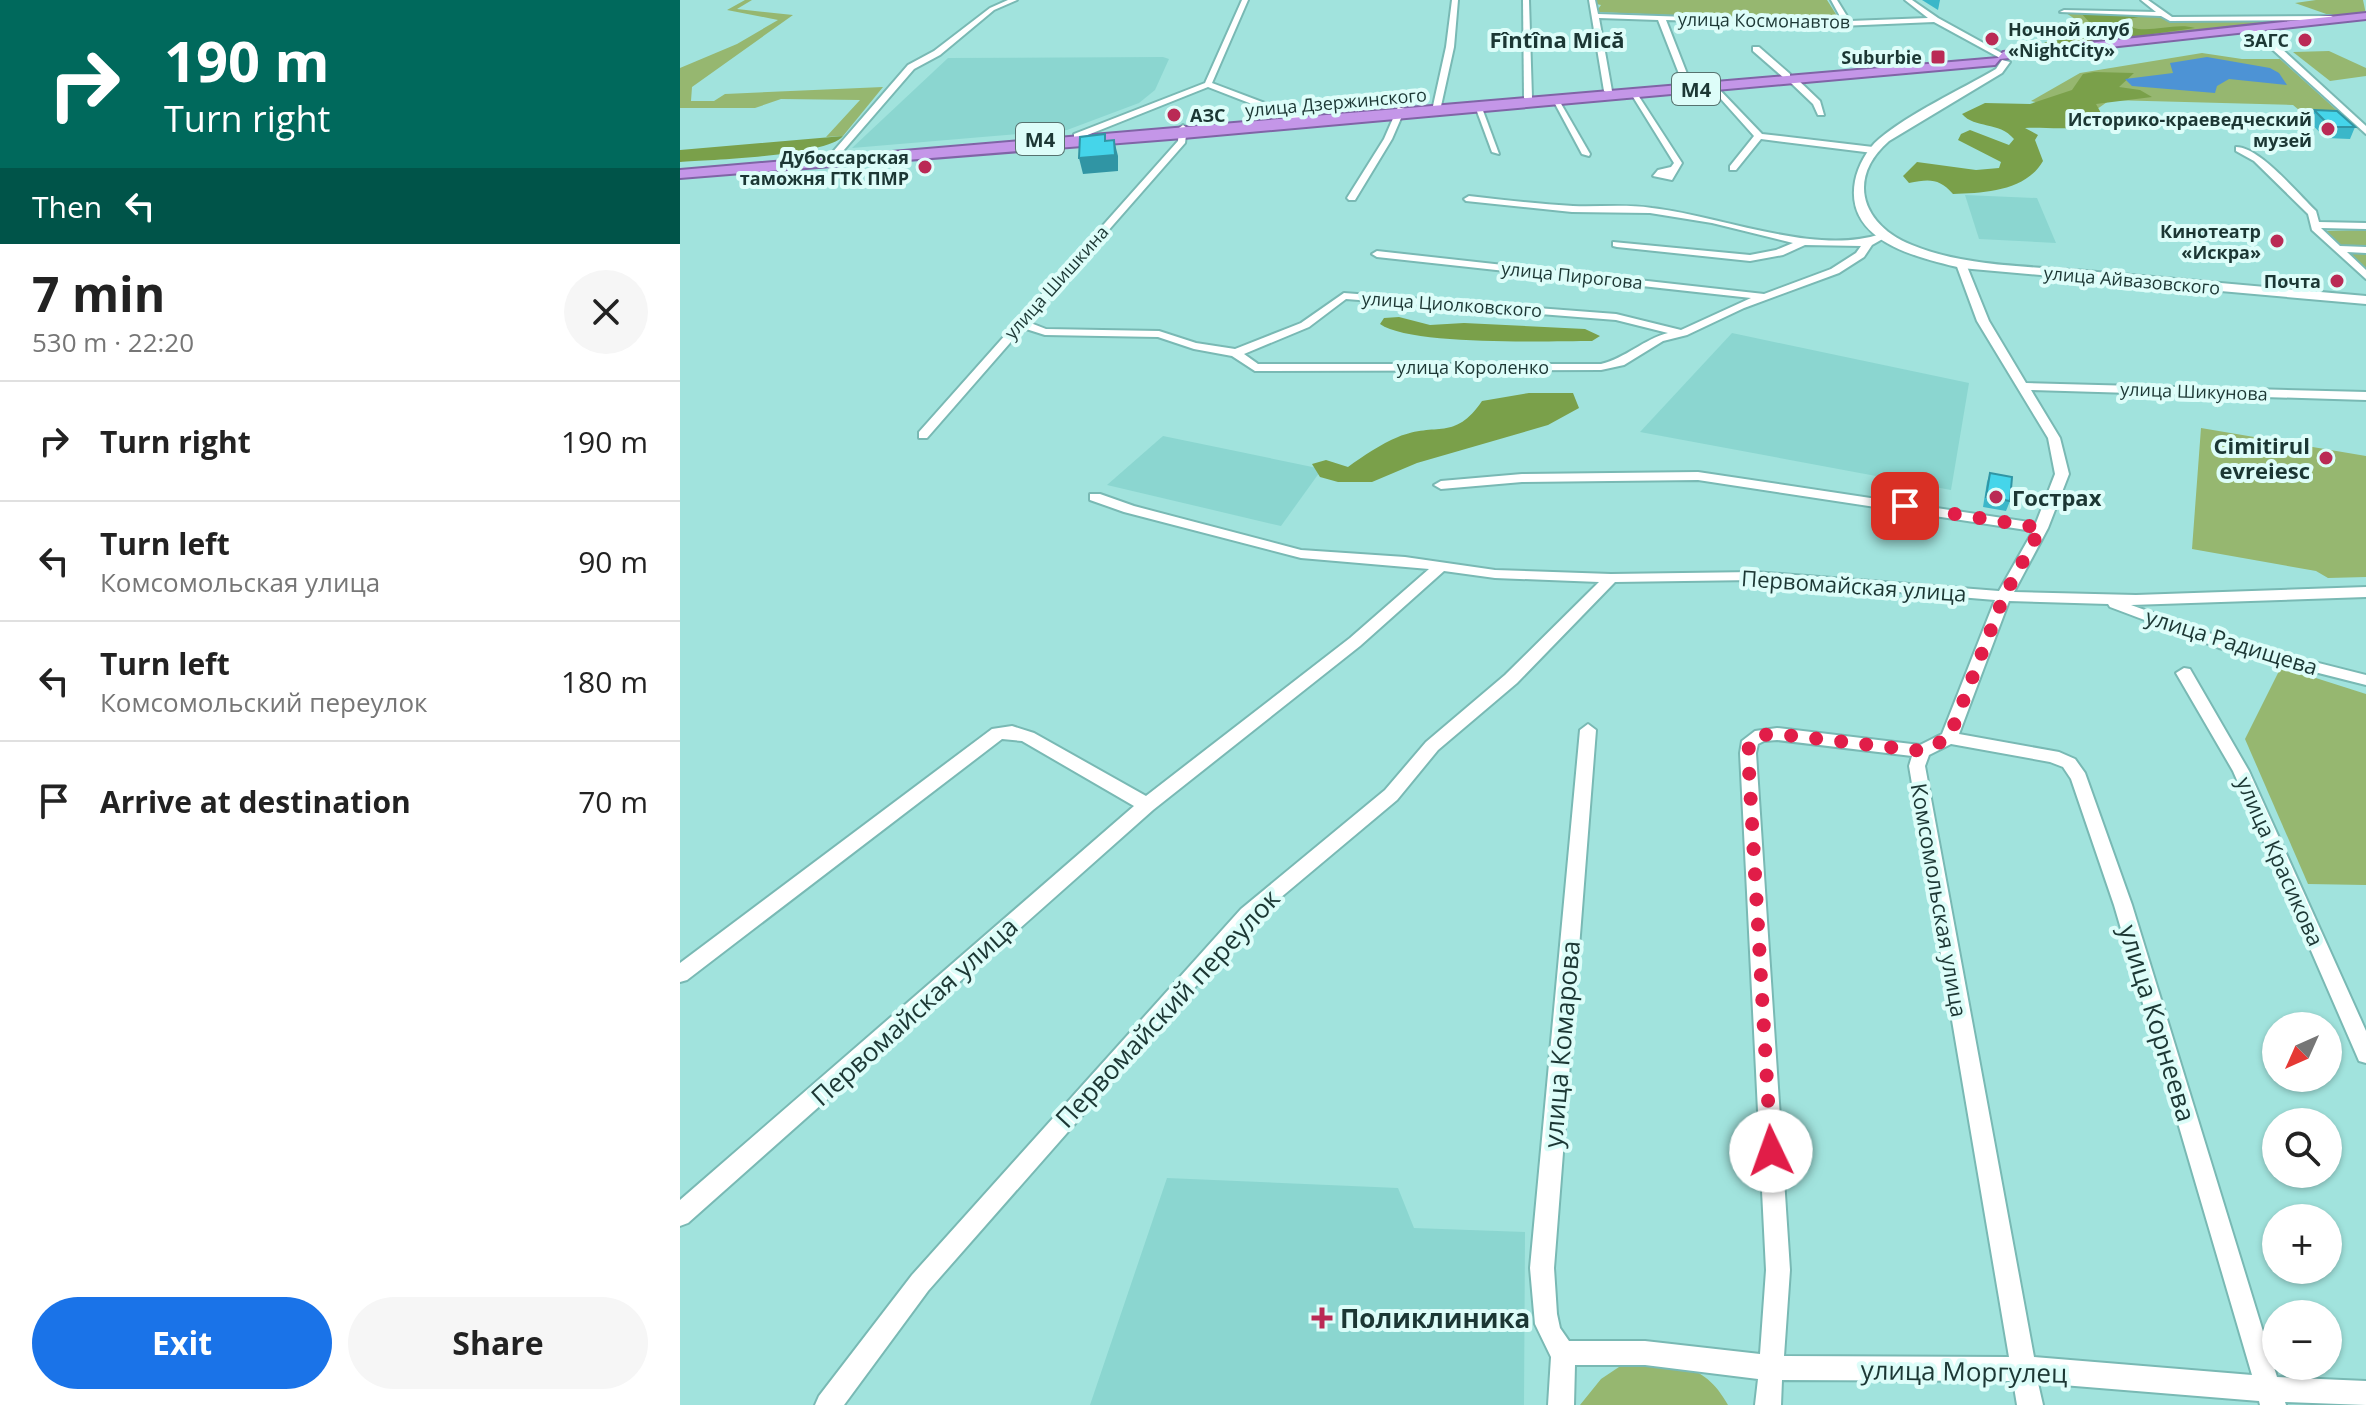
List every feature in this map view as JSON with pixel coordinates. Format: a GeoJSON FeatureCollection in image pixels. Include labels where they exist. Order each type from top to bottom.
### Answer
{"type":"FeatureCollection","features":[{"type":"Feature","properties":{"kind":"highway","name":"улица Дзержинского"},"geometry":{"type":"LineString","coordinates":[[680,171],[1077,136],[1183,131],[1296,118],[1556,102],[2000,58],[2360,17]]}},
{"type":"Feature","properties":{"kind":"highway","name":"улица Дзержинского"},"geometry":{"type":"LineString","coordinates":[[680,171],[1183,131],[1687,84],[1790,78]]}},
{"type":"Feature","properties":{"kind":"street"},"geometry":{"type":"LineString","coordinates":[[834,156],[911,67],[937,53],[992,9],[1014,0]]}},
{"type":"Feature","properties":{"kind":"street"},"geometry":{"type":"LineString","coordinates":[[1208,84],[1245,0]]}},
{"type":"Feature","properties":{"kind":"street"},"geometry":{"type":"LineString","coordinates":[[1437,106],[1450,47],[1455,0]]}},
{"type":"Feature","properties":{"kind":"street"},"geometry":{"type":"LineString","coordinates":[[1526,0],[1528,98]]}},
{"type":"Feature","properties":{"kind":"street"},"geometry":{"type":"LineString","coordinates":[[1592,0],[1608,91]]}},
{"type":"Feature","properties":{"kind":"street"},"geometry":{"type":"LineString","coordinates":[[1834,0],[1847,22]]}},
{"type":"Feature","properties":{"kind":"street"},"geometry":{"type":"LineString","coordinates":[[1469,199],[1572,209],[1679,214],[1803,242],[1868,243],[1881,237],[1865,215],[1858,191],[1873,150],[2000,58],[1935,20],[1908,0]]}},
{"type":"Feature","properties":{"kind":"street"},"geometry":{"type":"LineString","coordinates":[[2144,0],[2161,14]]}},
{"type":"Feature","properties":{"kind":"street","name":"улица Дзержинского"},"geometry":{"type":"LineString","coordinates":[[2064,12],[2161,14],[2176,20],[2360,17]]}},
{"type":"Feature","properties":{"kind":"street","name":"улица Космонавтов"},"geometry":{"type":"LineString","coordinates":[[1593,16],[1847,22],[1935,20]]}},
{"type":"Feature","properties":{"kind":"street"},"geometry":{"type":"LineString","coordinates":[[1661,18],[1687,84]]}},
{"type":"Feature","properties":{"kind":"street"},"geometry":{"type":"LineString","coordinates":[[2255,29],[2366,131]]}},
{"type":"Feature","properties":{"kind":"street"},"geometry":{"type":"LineString","coordinates":[[1756,49],[1817,103],[1821,113]]}},
{"type":"Feature","properties":{"kind":"street"},"geometry":{"type":"LineString","coordinates":[[1077,136],[1208,84],[1296,118]]}},
{"type":"Feature","properties":{"kind":"street"},"geometry":{"type":"LineString","coordinates":[[1715,87],[1759,136],[1873,150]]}},
{"type":"Feature","properties":{"kind":"street"},"geometry":{"type":"LineString","coordinates":[[1633,94],[1676,166]]}},
{"type":"Feature","properties":{"kind":"street"},"geometry":{"type":"LineString","coordinates":[[1556,102],[1586,154]]}},
{"type":"Feature","properties":{"kind":"street"},"geometry":{"type":"LineString","coordinates":[[1478,108],[1496,152]]}},
{"type":"Feature","properties":{"kind":"street"},"geometry":{"type":"LineString","coordinates":[[1352,198],[1388,139],[1399,112]]}},
{"type":"Feature","properties":{"kind":"street","name":"улица Шишкина"},"geometry":{"type":"LineString","coordinates":[[923,435],[1182,141],[1183,131]]}},
{"type":"Feature","properties":{"kind":"street"},"geometry":{"type":"LineString","coordinates":[[1733,168],[1759,136]]}},
{"type":"Feature","properties":{"kind":"street"},"geometry":{"type":"LineString","coordinates":[[2239,149],[2257,159],[2313,213],[2314,225],[2366,276]]}},
{"type":"Feature","properties":{"kind":"street"},"geometry":{"type":"LineString","coordinates":[[2314,225],[2366,226]]}},
{"type":"Feature","properties":{"kind":"street","name":"улица Айвазовского"},"geometry":{"type":"LineString","coordinates":[[1881,237],[1900,247],[1961,264],[2366,300]]}},
{"type":"Feature","properties":{"kind":"street"},"geometry":{"type":"LineString","coordinates":[[1617,244],[1750,258],[1779,253],[1803,242]]}},
{"type":"Feature","properties":{"kind":"street"},"geometry":{"type":"LineString","coordinates":[[1683,333],[1766,296],[1835,271],[1860,255],[1868,243]]}},
{"type":"Feature","properties":{"kind":"street"},"geometry":{"type":"LineString","coordinates":[[2337,249],[2366,250]]}},
{"type":"Feature","properties":{"kind":"street","name":"улица Пирогова"},"geometry":{"type":"LineString","coordinates":[[1377,254],[1766,296]]}},
{"type":"Feature","properties":{"kind":"street"},"geometry":{"type":"LineString","coordinates":[[1949,738],[2004,596],[2041,528],[2058,488],[2061,463],[2054,438],[1983,321],[1961,264]]}},
{"type":"Feature","properties":{"kind":"street","name":"улица Циолковского"},"geometry":{"type":"LineString","coordinates":[[1236,353],[1305,325],[1344,296],[1616,317],[1683,333]]}},
{"type":"Feature","properties":{"kind":"street"},"geometry":{"type":"LineString","coordinates":[[1020,323],[1045,332],[1159,334],[1194,346],[1236,353]]}},
{"type":"Feature","properties":{"kind":"street","name":"улица Короленко"},"geometry":{"type":"LineString","coordinates":[[1236,353],[1255,368],[1601,367],[1620,363],[1648,344],[1683,333]]}},
{"type":"Feature","properties":{"kind":"street","name":"улица Шикунова"},"geometry":{"type":"LineString","coordinates":[[2021,386],[2366,396]]}},
{"type":"Feature","properties":{"kind":"street"},"geometry":{"type":"LineString","coordinates":[[1441,485],[1522,478],[1698,476],[2041,528]]}},
{"type":"Feature","properties":{"kind":"street","name":"Первомайская улица"},"geometry":{"type":"LineString","coordinates":[[1095,497],[1129,509],[1301,554],[1405,561],[1495,574],[1611,578],[1754,576],[2004,596],[2099,598],[2366,592]]}},
{"type":"Feature","properties":{"kind":"street","name":"Первомайская улица"},"geometry":{"type":"LineString","coordinates":[[680,1215],[1147,805],[1355,642],[1439,568]]}},
{"type":"Feature","properties":{"kind":"street","name":"Первомайский переулок"},"geometry":{"type":"LineString","coordinates":[[828,1405],[920,1283],[1219,945],[1276,888],[1391,795],[1432,746],[1511,679],[1611,578]]}},
{"type":"Feature","properties":{"kind":"street","name":"улица Радищева"},"geometry":{"type":"LineString","coordinates":[[2099,598],[2224,644],[2366,680]]}},
{"type":"Feature","properties":{"kind":"street","name":"улица Красикова"},"geometry":{"type":"LineString","coordinates":[[2184,673],[2241,771],[2366,1054]]}},
{"type":"Feature","properties":{"kind":"street","name":"улица Комарова"},"geometry":{"type":"LineString","coordinates":[[1563,1353],[1551,1341],[1546,1329],[1542,1268],[1588,730]]}},
{"type":"Feature","properties":{"kind":"street"},"geometry":{"type":"LineString","coordinates":[[680,974],[998,733],[1012,732],[1028,737],[1147,805]]}},
{"type":"Feature","properties":{"kind":"street"},"geometry":{"type":"LineString","coordinates":[[1768,1405],[1775,1344],[1778,1270],[1748,753],[1750,741],[1761,735],[1777,734],[1922,751]]}},
{"type":"Feature","properties":{"kind":"street","name":"Комсомольская улица"},"geometry":{"type":"LineString","coordinates":[[1949,738],[1922,751],[1917,766],[1919,789],[2030,1405]]}},
{"type":"Feature","properties":{"kind":"street","name":"улица Корнеева"},"geometry":{"type":"LineString","coordinates":[[1949,738],[2053,756],[2069,763],[2079,777],[2123,905],[2271,1397]]}},
{"type":"Feature","properties":{"kind":"street"},"geometry":{"type":"LineString","coordinates":[[1561,1405],[1563,1353]]}},
{"type":"Feature","properties":{"kind":"street","name":"улица Моргулец"},"geometry":{"type":"LineString","coordinates":[[1563,1353],[1645,1353],[1770,1368],[2024,1369],[2271,1397],[2366,1393]]}},
{"type":"Feature","properties":{"kind":"shaded area"},"geometry":{"type":"Polygon","coordinates":[[[2207,57],[2270,68],[2279,73],[2287,85],[2229,79],[2217,86],[2215,93],[2132,86],[2125,79],[2173,73],[2170,63],[2207,57]]]}},
{"type":"Feature","properties":{"kind":"shaded area"},"geometry":{"type":"Polygon","coordinates":[[[948,58],[1169,59],[1155,90],[1139,103],[1067,130],[852,148],[948,58]]]}},
{"type":"Feature","properties":{"kind":"shaded area"},"geometry":{"type":"Polygon","coordinates":[[[1965,195],[2037,198],[2056,243],[1979,239],[1965,195]]]}},
{"type":"Feature","properties":{"kind":"shaded area"},"geometry":{"type":"Polygon","coordinates":[[[1732,333],[1969,383],[1951,490],[1640,432],[1732,333]]]}},
{"type":"Feature","properties":{"kind":"shaded area"},"geometry":{"type":"Polygon","coordinates":[[[1163,436],[1322,469],[1281,526],[1107,485],[1163,436]]]}},
{"type":"Feature","properties":{"kind":"shaded area","name":"Поликлиника"},"geometry":{"type":"Polygon","coordinates":[[[1167,1178],[1398,1188],[1414,1228],[1525,1232],[1524,1405],[1090,1405],[1167,1178]]]}},
{"type":"Feature","properties":{"kind":"green space"},"geometry":{"type":"Polygon","coordinates":[[[745,0],[752,0],[737,9],[793,15],[692,87],[691,101],[714,101],[725,94],[883,87],[843,136],[826,137],[860,100],[781,99],[755,108],[680,108],[680,68],[737,44],[778,20],[727,10],[745,0]]]}},
{"type":"Feature","properties":{"kind":"green space"},"geometry":{"type":"Polygon","coordinates":[[[1596,0],[1827,0],[1841,22],[1596,12],[1601,5],[1596,4],[1596,0]]]}},
{"type":"Feature","properties":{"kind":"green space"},"geometry":{"type":"Polygon","coordinates":[[[2363,0],[2366,14],[2332,16],[2295,3],[2363,0]]]}},
{"type":"Feature","properties":{"kind":"green space"},"geometry":{"type":"Polygon","coordinates":[[[2066,13],[2152,14],[2164,19],[2303,21],[2108,41],[2066,13]]]}},
{"type":"Feature","properties":{"kind":"green space"},"geometry":{"type":"Polygon","coordinates":[[[2081,13],[2143,16],[2120,21],[2137,29],[2195,28],[2097,42],[2039,45],[2049,41],[2093,37],[2085,28],[2090,23],[2081,13]]]}},
{"type":"Feature","properties":{"kind":"green space"},"geometry":{"type":"Polygon","coordinates":[[[2329,51],[2366,68],[2366,76],[2330,81],[2293,52],[2329,51]]]}},
{"type":"Feature","properties":{"kind":"green space"},"geometry":{"type":"Polygon","coordinates":[[[2202,53],[2242,59],[2280,59],[2342,115],[2305,115],[2293,105],[2110,100],[2090,114],[2031,101],[2080,73],[2202,53]]]}},
{"type":"Feature","properties":{"kind":"green space"},"geometry":{"type":"Polygon","coordinates":[[[2134,73],[2119,87],[2140,90],[2152,97],[2096,104],[2102,115],[2086,125],[2025,128],[2038,135],[2035,140],[2043,161],[2026,179],[2004,188],[1953,194],[1938,182],[1909,183],[1903,176],[1917,162],[1976,170],[1999,168],[2001,162],[1958,140],[1961,134],[1970,130],[2009,145],[2014,139],[2008,133],[1974,122],[1962,114],[1985,103],[2030,104],[2072,90],[2083,74],[2134,73]]]}},
{"type":"Feature","properties":{"kind":"green space"},"geometry":{"type":"Polygon","coordinates":[[[843,136],[833,143],[792,152],[680,162],[680,150],[843,136]]]}},
{"type":"Feature","properties":{"kind":"green space"},"geometry":{"type":"Polygon","coordinates":[[[2366,230],[2366,270],[2324,231],[2366,230]]]}},
{"type":"Feature","properties":{"kind":"green space"},"geometry":{"type":"Polygon","coordinates":[[[1399,317],[1430,325],[1464,323],[1585,329],[1600,336],[1592,341],[1449,339],[1396,331],[1380,324],[1384,318],[1399,317]]]}},
{"type":"Feature","properties":{"kind":"green space"},"geometry":{"type":"Polygon","coordinates":[[[1529,393],[1573,393],[1579,408],[1548,425],[1417,463],[1372,482],[1338,482],[1320,477],[1312,464],[1326,460],[1348,467],[1398,437],[1463,422],[1482,401],[1529,393]]]}},
{"type":"Feature","properties":{"kind":"green space"},"geometry":{"type":"Polygon","coordinates":[[[2201,428],[2366,456],[2366,577],[2328,578],[2316,571],[2192,549],[2201,428]]]}},
{"type":"Feature","properties":{"kind":"green space"},"geometry":{"type":"Polygon","coordinates":[[[2281,667],[2366,694],[2366,885],[2308,884],[2245,739],[2281,667]]]}},
{"type":"Feature","properties":{"kind":"green space"},"geometry":{"type":"Polygon","coordinates":[[[1625,1363],[1671,1365],[1697,1372],[1708,1379],[1728,1405],[1580,1405],[1601,1379],[1625,1363]]]}},
{"type":"Feature","properties":{"kind":"building"},"geometry":{"type":"Polygon","coordinates":[[[2314,110],[2337,111],[2355,127],[2331,127],[2314,110]]]}},
{"type":"Feature","properties":{"kind":"building"},"geometry":{"type":"Polygon","coordinates":[[[1105,134],[1105,141],[1114,140],[1115,155],[1079,158],[1080,137],[1105,134]]]}},
{"type":"Feature","properties":{"kind":"building"},"geometry":{"type":"Polygon","coordinates":[[[1990,473],[2012,477],[2010,501],[1986,497],[1990,473]]]}},
{"type":"Feature","properties":{"kind":"place","name":"Ночной клуб «NightCity»"},"geometry":{"type":"Point","coordinates":[1992,39]}},
{"type":"Feature","properties":{"kind":"place","name":"ЗАГС"},"geometry":{"type":"Point","coordinates":[2305,40]}},
{"type":"Feature","properties":{"kind":"place","name":"Suburbie"},"geometry":{"type":"Point","coordinates":[1938,57]}},
{"type":"Feature","properties":{"kind":"place","name":"АЗС"},"geometry":{"type":"Point","coordinates":[1174,115]}},
{"type":"Feature","properties":{"kind":"place","name":"Историко-краеведческий музей"},"geometry":{"type":"Point","coordinates":[2328,129]}},
{"type":"Feature","properties":{"kind":"place","name":"Дубоссарская таможня ГТК ПМР"},"geometry":{"type":"Point","coordinates":[925,167]}},
{"type":"Feature","properties":{"kind":"place","name":"Кинотеатр «Искра»"},"geometry":{"type":"Point","coordinates":[2277,241]}},
{"type":"Feature","properties":{"kind":"place","name":"Почта"},"geometry":{"type":"Point","coordinates":[2337,281]}},
{"type":"Feature","properties":{"kind":"place","name":"Cimitirul evreiesc"},"geometry":{"type":"Point","coordinates":[2326,458]}},
{"type":"Feature","properties":{"kind":"place","name":"Гострах"},"geometry":{"type":"Point","coordinates":[1996,497]}},
{"type":"Feature","properties":{"kind":"place","name":"Поликлиника"},"geometry":{"type":"Point","coordinates":[1322,1318]}},
{"type":"Feature","properties":{"kind":"district","name":"Fîntîna Mică"},"geometry":{"type":"Point","coordinates":[1557,39]}},
{"type":"Feature","properties":{"kind":"route"},"geometry":{"type":"LineString","coordinates":[[1771,1151],[1748,753],[1750,741],[1761,735],[1777,734],[1922,751],[1949,738],[2004,596],[2041,528],[1905,506]]}}]}
